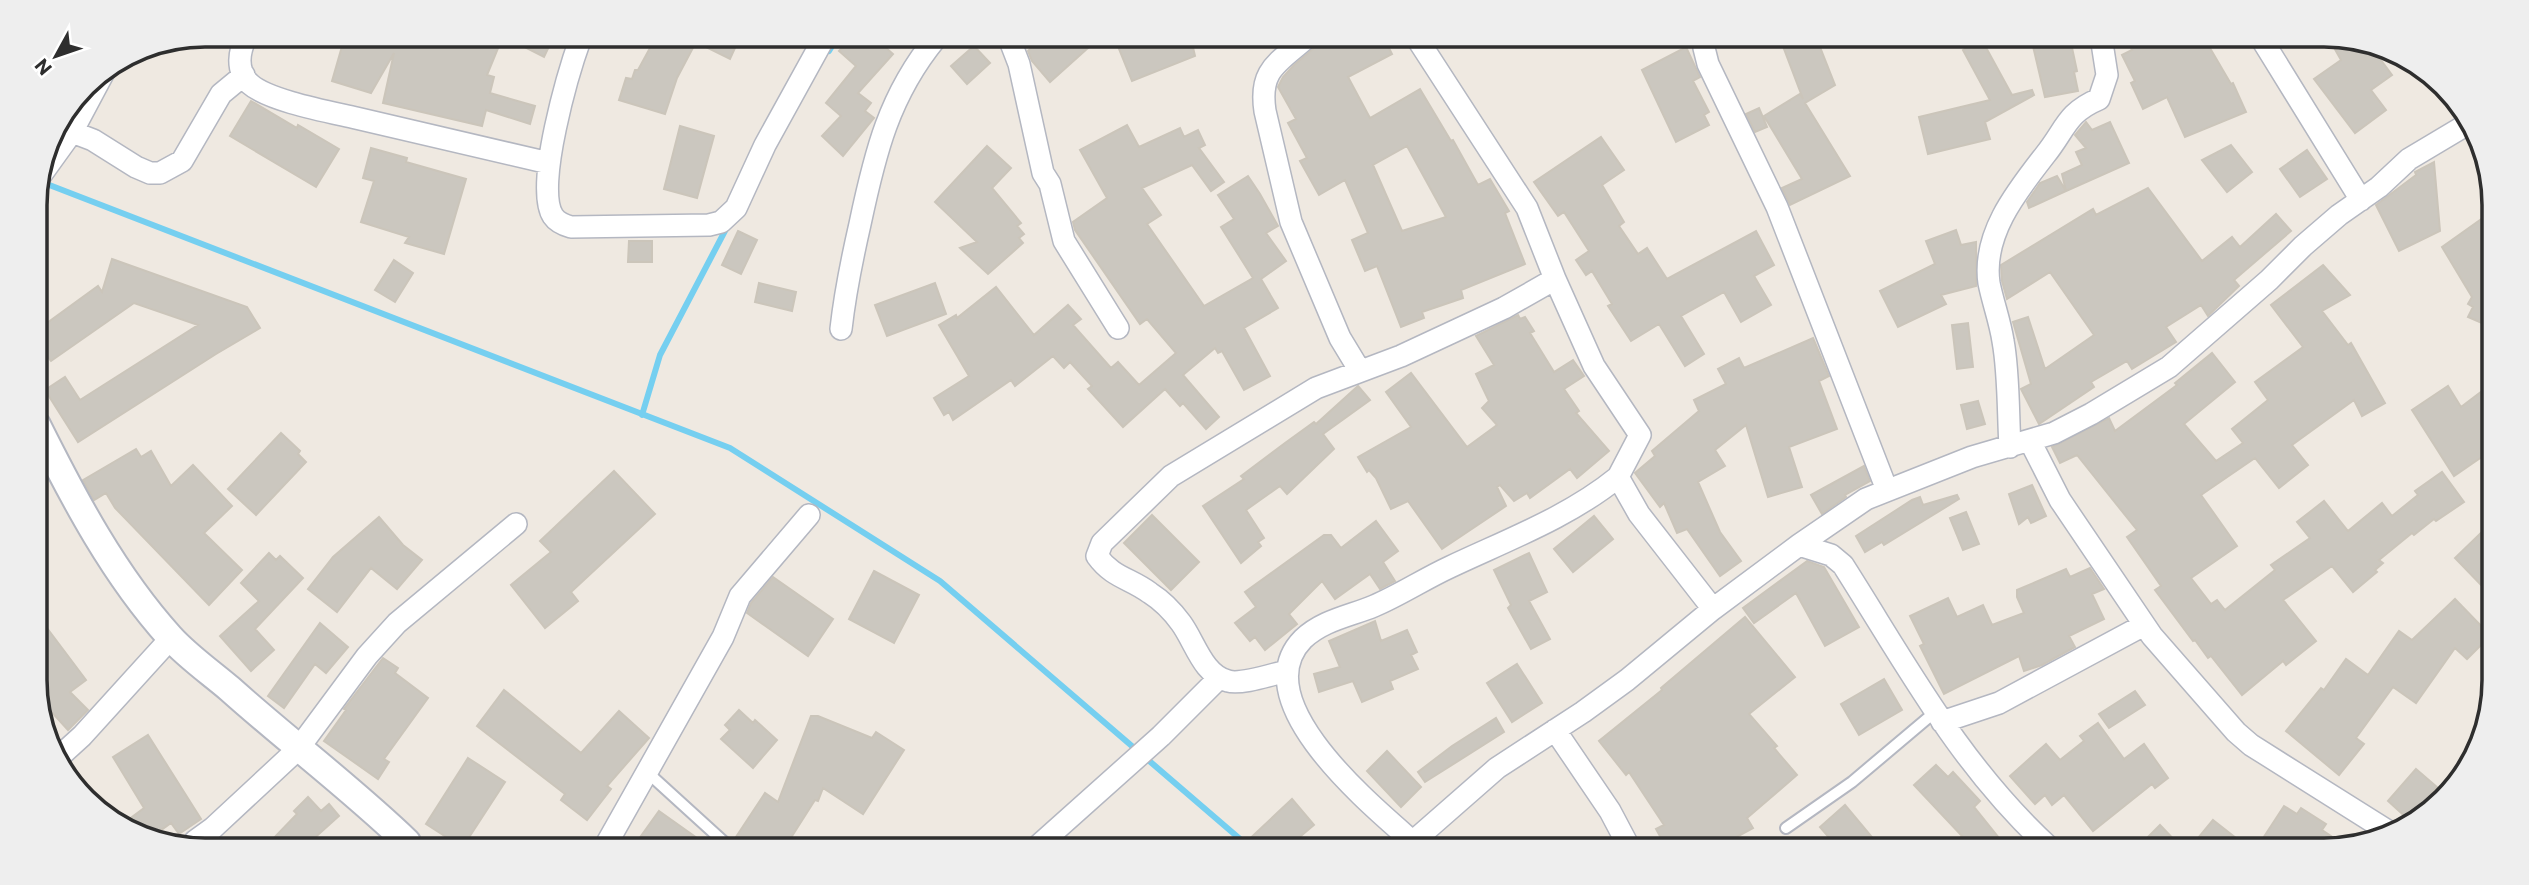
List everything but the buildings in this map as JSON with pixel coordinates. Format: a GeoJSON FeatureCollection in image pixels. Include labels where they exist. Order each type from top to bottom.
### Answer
{"type":"FeatureCollection","features":[{"type":"Feature","properties":{"kind":"street"},"geometry":{"type":"LineString","coordinates":[[242,47],[239,56],[247,81],[266,94],[330,112],[549,163]]}},
{"type":"Feature","properties":{"kind":"street"},"geometry":{"type":"LineString","coordinates":[[578,47],[560,101],[549,163],[550,209],[556,220],[571,228],[709,225],[721,222],[736,208],[765,145],[819,47]]}},
{"type":"Feature","properties":{"kind":"street"},"geometry":{"type":"LineString","coordinates":[[841,329],[845,289],[871,170],[891,109],[929,47]]}},
{"type":"Feature","properties":{"kind":"street"},"geometry":{"type":"LineString","coordinates":[[1012,47],[1019,64],[1043,173],[1050,184],[1064,241],[1118,328]]}},
{"type":"Feature","properties":{"kind":"street"},"geometry":{"type":"LineString","coordinates":[[1296,47],[1270,68],[1263,93],[1265,111],[1291,222],[1335,328],[1360,371]]}},
{"type":"Feature","properties":{"kind":"street"},"geometry":{"type":"LineString","coordinates":[[1403,837],[1345,780],[1315,744],[1292,706],[1287,671],[1293,651],[1319,626],[1376,605],[1595,496],[1618,477],[1640,435],[1594,366],[1527,208],[1423,47]]}},
{"type":"Feature","properties":{"kind":"street"},"geometry":{"type":"LineString","coordinates":[[1704,47],[1708,64],[1777,207],[1887,490]]}},
{"type":"Feature","properties":{"kind":"street"},"geometry":{"type":"LineString","coordinates":[[2103,47],[2107,75],[2099,99],[2081,107],[2067,122],[1997,225],[1989,253],[1989,281],[2004,342],[2020,444],[2144,625],[2236,732],[2251,745],[2380,826]]}},
{"type":"Feature","properties":{"kind":"street"},"geometry":{"type":"LineString","coordinates":[[2266,47],[2361,200]]}},
{"type":"Feature","properties":{"kind":"street"},"geometry":{"type":"LineString","coordinates":[[72,132],[93,140],[136,167],[150,173],[160,173],[182,160],[221,94],[244,75]]}},
{"type":"Feature","properties":{"kind":"street"},"geometry":{"type":"LineString","coordinates":[[57,153],[72,132],[90,98]]}},
{"type":"Feature","properties":{"kind":"street"},"geometry":{"type":"LineString","coordinates":[[1418,837],[1497,768],[1627,680],[1713,609],[1866,499],[1972,457],[2054,433],[2169,367],[2269,280],[2303,246],[2379,187],[2409,159],[2461,128]]}},
{"type":"Feature","properties":{"kind":"street"},"geometry":{"type":"LineString","coordinates":[[1287,671],[1232,683],[1219,678],[1208,667],[1181,623],[1167,608],[1150,592],[1106,569],[1097,556],[1102,543],[1171,476],[1316,388],[1401,356],[1481,319],[1555,279]]}},
{"type":"Feature","properties":{"kind":"street"},"geometry":{"type":"LineString","coordinates":[[47,446],[65,481],[123,577],[171,638],[298,750],[369,805],[403,838]]}},
{"type":"Feature","properties":{"kind":"street"},"geometry":{"type":"LineString","coordinates":[[1618,477],[1639,514],[1713,609]]}},
{"type":"Feature","properties":{"kind":"street"},"geometry":{"type":"LineString","coordinates":[[610,838],[723,637],[740,596],[809,515]]}},
{"type":"Feature","properties":{"kind":"street"},"geometry":{"type":"LineString","coordinates":[[200,837],[298,750],[367,656],[397,623],[516,524]]}},
{"type":"Feature","properties":{"kind":"street"},"geometry":{"type":"LineString","coordinates":[[1799,545],[1831,555],[1843,565],[1908,673],[1967,758],[2023,823],[2039,837]]}},
{"type":"Feature","properties":{"kind":"street"},"geometry":{"type":"LineString","coordinates":[[1939,717],[1998,702],[2144,625]]}},
{"type":"Feature","properties":{"kind":"street"},"geometry":{"type":"LineString","coordinates":[[65,752],[171,638]]}},
{"type":"Feature","properties":{"kind":"street"},"geometry":{"type":"LineString","coordinates":[[1047,838],[1161,736],[1219,678]]}},
{"type":"Feature","properties":{"kind":"street"},"geometry":{"type":"LineString","coordinates":[[1555,730],[1610,811],[1624,837]]}},
{"type":"Feature","properties":{"kind":"street"},"geometry":{"type":"LineString","coordinates":[[2023,823],[2028,837]]}},
{"type":"Feature","properties":{"kind":"lane"},"geometry":{"type":"LineString","coordinates":[[1786,828],[1939,717]]}},
{"type":"Feature","properties":{"kind":"lane"},"geometry":{"type":"LineString","coordinates":[[647,772],[719,838]]}},
{"type":"Feature","properties":{"kind":"waterway"},"geometry":{"type":"LineString","coordinates":[[829,51],[831,47]]}},
{"type":"Feature","properties":{"kind":"waterway"},"geometry":{"type":"LineString","coordinates":[[49,185],[730,448],[940,581],[1238,838]]}},
{"type":"Feature","properties":{"kind":"waterway"},"geometry":{"type":"LineString","coordinates":[[642,415],[660,355],[727,227]]}}]}
